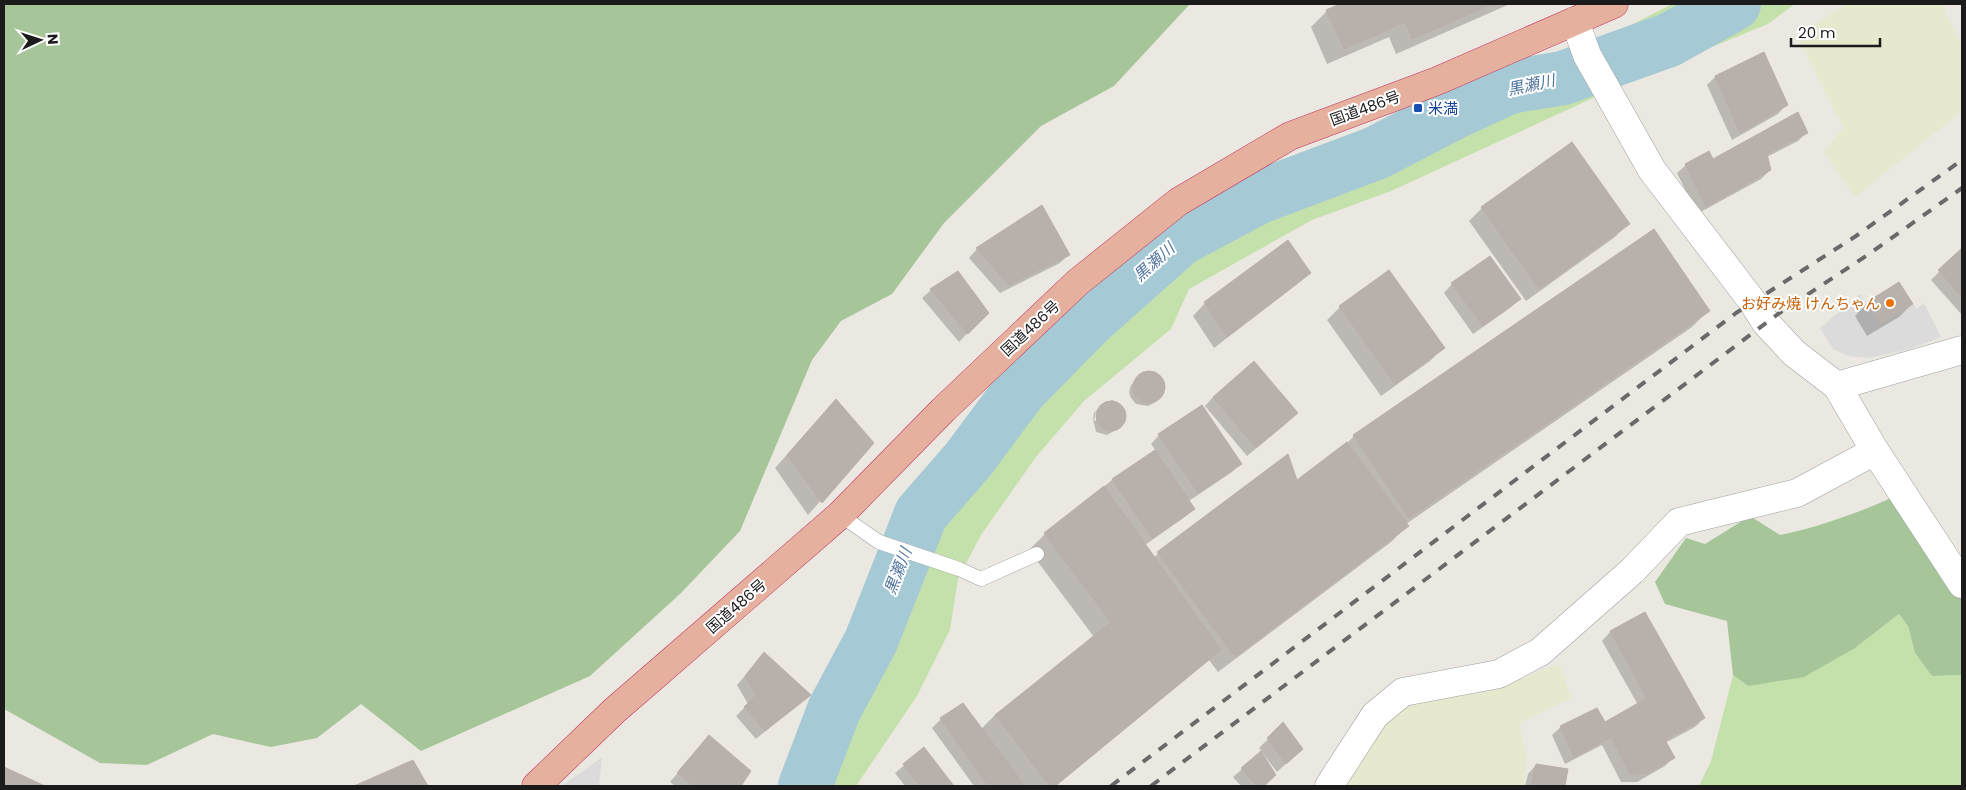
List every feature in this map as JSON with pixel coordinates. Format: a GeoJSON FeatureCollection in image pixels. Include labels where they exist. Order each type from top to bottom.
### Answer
{"type":"FeatureCollection","features":[{"type":"Feature","properties":{"kind":"highway","name":"国道486号"},"geometry":{"type":"LineString","coordinates":[[536,786],[614,711],[840,515],[943,410],[1078,282],[1178,202],[1290,136],[1437,81],[1614,4]]}},
{"type":"Feature","properties":{"kind":"street"},"geometry":{"type":"LineString","coordinates":[[1575,21],[1587,55],[1652,170],[1766,323],[1794,353],[1837,386],[1875,451],[1962,584]]}},
{"type":"Feature","properties":{"kind":"street"},"geometry":{"type":"LineString","coordinates":[[1837,386],[1962,350]]}},
{"type":"Feature","properties":{"kind":"street"},"geometry":{"type":"LineString","coordinates":[[1329,786],[1375,715],[1403,692],[1500,674],[1540,652],[1632,571],[1679,522],[1797,493],[1875,451]]}},
{"type":"Feature","properties":{"kind":"lane"},"geometry":{"type":"LineString","coordinates":[[840,515],[879,542],[959,569],[981,580],[1037,554]]}},
{"type":"Feature","properties":{"kind":"green space"},"geometry":{"type":"Polygon","coordinates":[[[4,4],[1190,4],[1114,86],[1041,126],[944,223],[892,294],[841,321],[812,360],[740,531],[681,593],[590,676],[421,751],[361,704],[317,738],[271,747],[213,734],[147,765],[100,763],[4,709],[4,4]]]}},
{"type":"Feature","properties":{"kind":"green space"},"geometry":{"type":"Polygon","coordinates":[[[1672,4],[1795,4],[1768,24],[1641,76],[1391,191],[1312,220],[1189,289],[1171,329],[1084,401],[1036,457],[981,535],[958,579],[950,630],[917,696],[856,786],[794,786],[875,586],[896,513],[1077,320],[1183,229],[1336,146],[1563,60],[1672,4]]]}},
{"type":"Feature","properties":{"kind":"green space"},"geometry":{"type":"Polygon","coordinates":[[[1846,4],[1944,4],[1946,13],[1962,47],[1962,111],[1855,197],[1824,152],[1844,127],[1797,36],[1846,4]]]}},
{"type":"Feature","properties":{"kind":"green space"},"geometry":{"type":"Polygon","coordinates":[[[1903,493],[1962,584],[1962,675],[1932,676],[1915,653],[1908,626],[1899,614],[1855,648],[1804,677],[1748,686],[1733,675],[1727,621],[1665,604],[1655,582],[1686,538],[1705,544],[1750,516],[1780,535],[1843,517],[1903,493]]]}},
{"type":"Feature","properties":{"kind":"green space"},"geometry":{"type":"Polygon","coordinates":[[[1899,614],[1908,626],[1915,653],[1932,676],[1962,675],[1962,786],[1699,786],[1711,761],[1733,675],[1748,686],[1855,648],[1899,614]]]}},
{"type":"Feature","properties":{"kind":"green space"},"geometry":{"type":"Polygon","coordinates":[[[1559,664],[1571,698],[1519,723],[1526,757],[1524,786],[1329,786],[1400,705],[1503,686],[1559,664]]]}},
{"type":"Feature","properties":{"kind":"shaded area"},"geometry":{"type":"Polygon","coordinates":[[[1860,294],[1880,324],[1913,304],[1916,309],[1924,303],[1941,337],[1907,350],[1869,358],[1849,356],[1833,349],[1820,328],[1860,294]]]}},
{"type":"Feature","properties":{"kind":"shaded area"},"geometry":{"type":"Polygon","coordinates":[[[602,757],[599,786],[562,786],[602,757]]]}},
{"type":"Feature","properties":{"kind":"building"},"geometry":{"type":"Polygon","coordinates":[[[1340,4],[1492,4],[1412,39],[1405,22],[1344,49],[1326,10],[1340,4]]]}},
{"type":"Feature","properties":{"kind":"building"},"geometry":{"type":"Polygon","coordinates":[[[1764,52],[1788,105],[1740,133],[1715,76],[1764,52]]]}},
{"type":"Feature","properties":{"kind":"building"},"geometry":{"type":"Polygon","coordinates":[[[1798,112],[1808,133],[1767,154],[1771,170],[1706,207],[1685,164],[1709,151],[1713,159],[1798,112]]]}},
{"type":"Feature","properties":{"kind":"building"},"geometry":{"type":"Polygon","coordinates":[[[1572,142],[1630,224],[1539,289],[1481,207],[1572,142]]]}},
{"type":"Feature","properties":{"kind":"building"},"geometry":{"type":"Polygon","coordinates":[[[1042,205],[1070,255],[1009,285],[976,248],[1042,205]]]}},
{"type":"Feature","properties":{"kind":"building"},"geometry":{"type":"Polygon","coordinates":[[[1654,229],[1710,311],[1409,518],[1353,435],[1654,229]]]}},
{"type":"Feature","properties":{"kind":"building"},"geometry":{"type":"Polygon","coordinates":[[[1288,240],[1311,273],[1227,337],[1204,302],[1288,240]]]}},
{"type":"Feature","properties":{"kind":"building"},"geometry":{"type":"Polygon","coordinates":[[[1962,248],[1962,297],[1938,270],[1962,248]]]}},
{"type":"Feature","properties":{"kind":"building"},"geometry":{"type":"Polygon","coordinates":[[[1490,256],[1521,299],[1483,326],[1451,283],[1490,256]]]}},
{"type":"Feature","properties":{"kind":"building"},"geometry":{"type":"Polygon","coordinates":[[[1389,270],[1445,348],[1395,384],[1339,306],[1389,270]]]}},
{"type":"Feature","properties":{"kind":"building"},"geometry":{"type":"Polygon","coordinates":[[[958,271],[989,313],[968,334],[930,289],[958,271]]]}},
{"type":"Feature","properties":{"kind":"building","name":"お好み焼 けんちゃん"},"geometry":{"type":"Polygon","coordinates":[[[1899,282],[1913,304],[1880,324],[1867,302],[1899,282]]]}},
{"type":"Feature","properties":{"kind":"building"},"geometry":{"type":"Polygon","coordinates":[[[1254,361],[1298,413],[1256,448],[1213,397],[1254,361]]]}},
{"type":"Feature","properties":{"kind":"building"},"geometry":{"type":"Polygon","coordinates":[[[1149,371],[1160,376],[1165,387],[1160,398],[1149,403],[1138,398],[1133,387],[1138,376],[1149,371]]]}},
{"type":"Feature","properties":{"kind":"building"},"geometry":{"type":"Polygon","coordinates":[[[836,399],[874,443],[822,503],[787,455],[836,399]]]}},
{"type":"Feature","properties":{"kind":"building"},"geometry":{"type":"Polygon","coordinates":[[[1111,401],[1122,405],[1126,416],[1122,427],[1111,431],[1100,427],[1096,416],[1100,405],[1111,401]]]}},
{"type":"Feature","properties":{"kind":"building"},"geometry":{"type":"Polygon","coordinates":[[[1202,405],[1242,464],[1198,493],[1158,434],[1202,405]]]}},
{"type":"Feature","properties":{"kind":"building"},"geometry":{"type":"Polygon","coordinates":[[[1347,442],[1409,526],[1235,657],[1157,552],[1288,454],[1297,480],[1347,442]]]}},
{"type":"Feature","properties":{"kind":"building"},"geometry":{"type":"Polygon","coordinates":[[[1155,450],[1195,509],[1152,538],[1112,479],[1155,450]]]}},
{"type":"Feature","properties":{"kind":"building"},"geometry":{"type":"Polygon","coordinates":[[[1104,486],[1221,650],[1055,786],[1050,786],[995,715],[1111,622],[1044,533],[1104,486]]]}},
{"type":"Feature","properties":{"kind":"building"},"geometry":{"type":"Polygon","coordinates":[[[1645,612],[1705,718],[1665,740],[1675,758],[1647,773],[1630,774],[1611,737],[1574,757],[1560,726],[1597,708],[1605,722],[1647,698],[1610,631],[1645,612]]]}},
{"type":"Feature","properties":{"kind":"building"},"geometry":{"type":"Polygon","coordinates":[[[764,652],[811,695],[765,731],[744,707],[756,695],[745,676],[764,652]]]}},
{"type":"Feature","properties":{"kind":"building"},"geometry":{"type":"Polygon","coordinates":[[[963,703],[1025,786],[988,786],[940,718],[963,703]]]}},
{"type":"Feature","properties":{"kind":"building"},"geometry":{"type":"Polygon","coordinates":[[[1283,722],[1303,749],[1286,764],[1267,738],[1283,722]]]}},
{"type":"Feature","properties":{"kind":"building"},"geometry":{"type":"Polygon","coordinates":[[[709,735],[751,771],[741,786],[694,786],[677,773],[709,735]]]}},
{"type":"Feature","properties":{"kind":"building"},"geometry":{"type":"Polygon","coordinates":[[[924,747],[954,786],[920,786],[903,764],[924,747]]]}},
{"type":"Feature","properties":{"kind":"building"},"geometry":{"type":"Polygon","coordinates":[[[1261,751],[1276,775],[1264,786],[1257,786],[1241,768],[1261,751]]]}},
{"type":"Feature","properties":{"kind":"building"},"geometry":{"type":"Polygon","coordinates":[[[413,760],[428,786],[354,786],[413,760]]]}},
{"type":"Feature","properties":{"kind":"building"},"geometry":{"type":"Polygon","coordinates":[[[1536,764],[1568,769],[1565,786],[1531,786],[1536,764]]]}},
{"type":"Feature","properties":{"kind":"building"},"geometry":{"type":"Polygon","coordinates":[[[4,767],[45,786],[4,786],[4,767]]]}},
{"type":"Feature","properties":{"kind":"waterway","name":"黒瀬川"},"geometry":{"type":"LineString","coordinates":[[805,786],[834,710],[871,641],[921,514],[968,460],[1021,389],[1089,320],[1180,239],[1259,197],[1376,153],[1453,113],[1509,87],[1563,78],[1669,40],[1734,4]]}},
{"type":"Feature","properties":{"kind":"railway"},"geometry":{"type":"LineString","coordinates":[[1111,786],[1736,313],[1856,236],[1962,160]]}},
{"type":"Feature","properties":{"kind":"railway"},"geometry":{"type":"LineString","coordinates":[[1151,786],[1778,314],[1869,254],[1962,188]]}},
{"type":"Feature","properties":{"kind":"place","name":"米満"},"geometry":{"type":"Point","coordinates":[1418,108]}},
{"type":"Feature","properties":{"kind":"place","name":"お好み焼 けんちゃん"},"geometry":{"type":"Point","coordinates":[1890,303]}}]}
